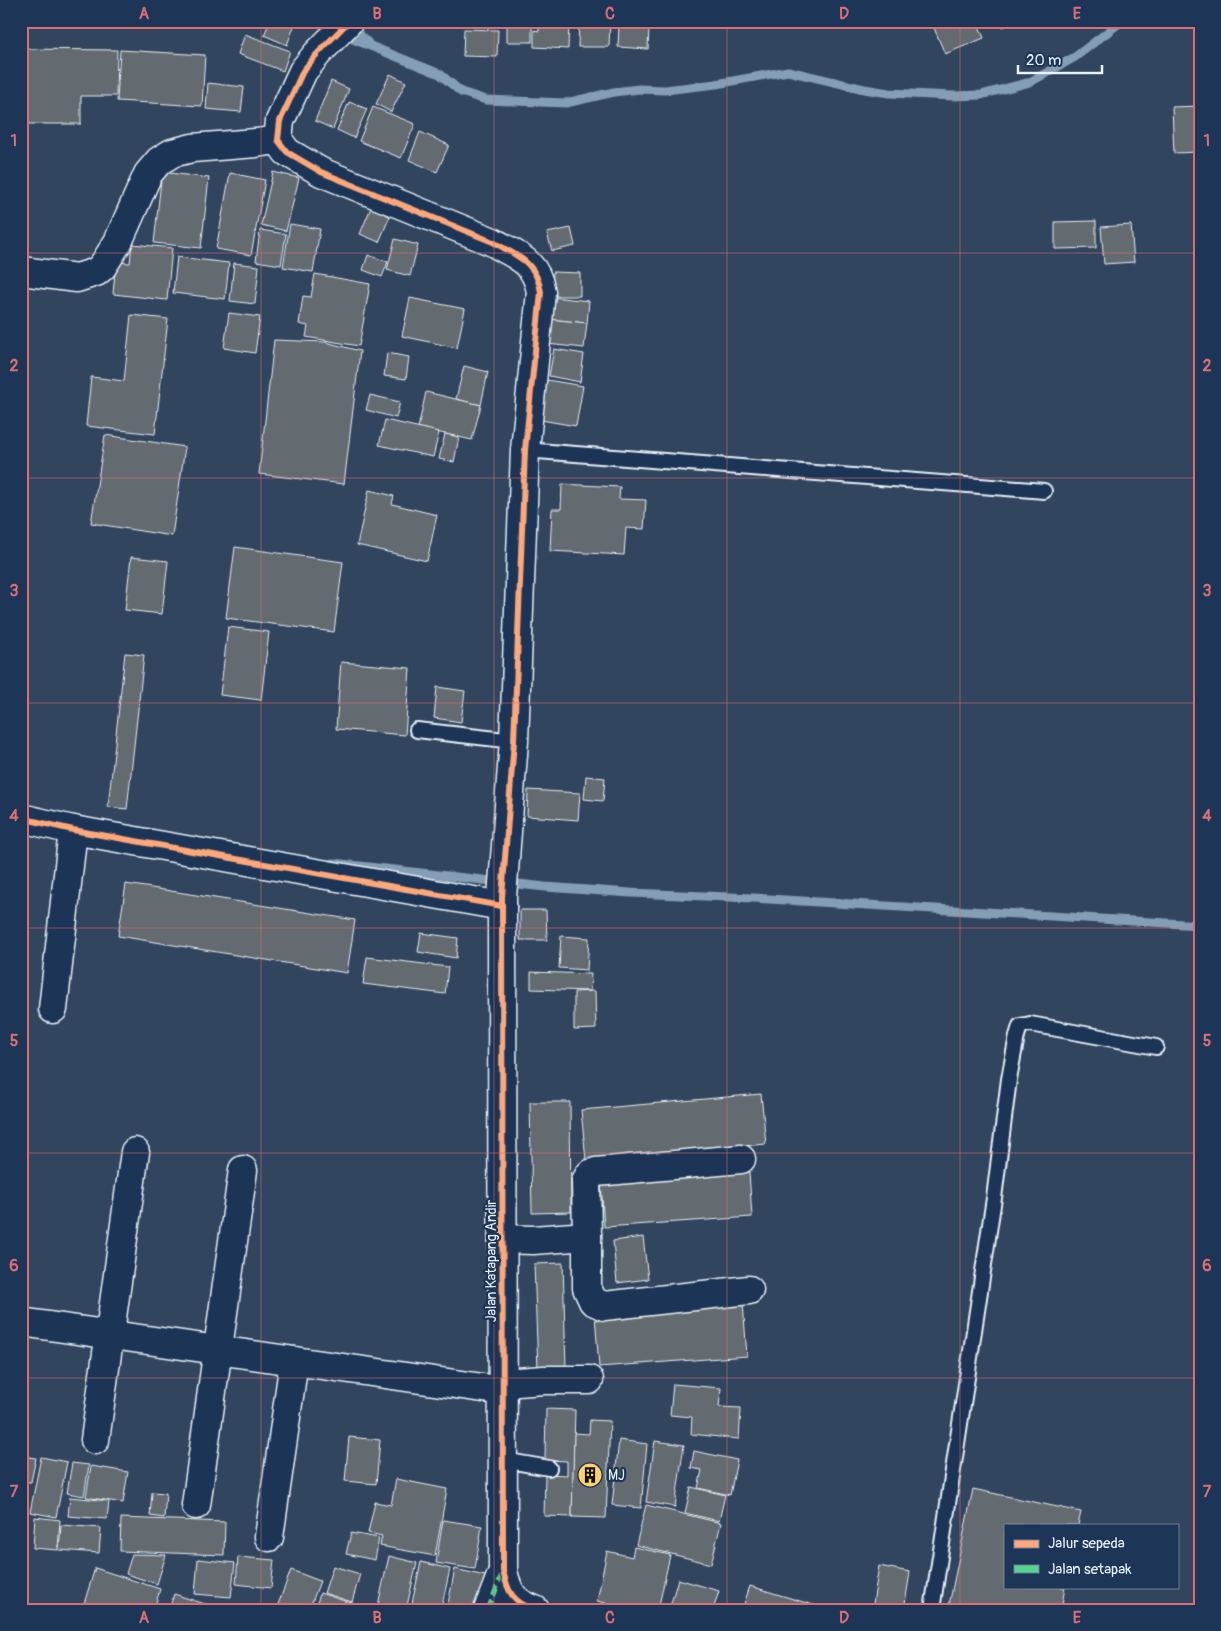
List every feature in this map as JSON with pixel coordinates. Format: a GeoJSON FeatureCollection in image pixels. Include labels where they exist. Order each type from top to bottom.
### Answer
{"type":"FeatureCollection","features":[{"type":"Feature","properties":{"kind":"street"},"geometry":{"type":"LineString","coordinates":[[21,271],[77,278],[96,272],[102,267],[118,242],[148,174],[159,161],[172,153],[192,148],[278,140],[280,120],[303,71],[316,54],[349,21]]}},
{"type":"Feature","properties":{"kind":"street","name":"Jalan Katapang Andir"},"geometry":{"type":"LineString","coordinates":[[278,140],[287,152],[321,172],[493,242],[532,266],[539,279],[541,292],[525,450],[514,741],[502,893],[503,1571],[510,1593],[514,1599],[535,1610]]}},
{"type":"Feature","properties":{"kind":"street"},"geometry":{"type":"LineString","coordinates":[[21,818],[73,830],[502,893]]}},
{"type":"Feature","properties":{"kind":"street"},"geometry":{"type":"LineString","coordinates":[[53,1009],[73,830]]}},
{"type":"Feature","properties":{"kind":"street"},"geometry":{"type":"LineString","coordinates":[[95,1440],[135,1152]]}},
{"type":"Feature","properties":{"kind":"street"},"geometry":{"type":"LineString","coordinates":[[741,1159],[590,1174],[586,1181],[587,1288],[593,1301],[604,1306],[749,1290]]}},
{"type":"Feature","properties":{"kind":"street"},"geometry":{"type":"LineString","coordinates":[[196,1505],[243,1170]]}},
{"type":"Feature","properties":{"kind":"street"},"geometry":{"type":"LineString","coordinates":[[503,1239],[533,1240],[587,1236]]}},
{"type":"Feature","properties":{"kind":"street"},"geometry":{"type":"LineString","coordinates":[[21,1322],[294,1361],[504,1387],[536,1380],[588,1380]]}},
{"type":"Feature","properties":{"kind":"street"},"geometry":{"type":"LineString","coordinates":[[269,1537],[294,1361]]}},
{"type":"Feature","properties":{"kind":"street"},"geometry":{"type":"LineString","coordinates":[[488,1610],[503,1571]]}},
{"type":"Feature","properties":{"kind":"lane"},"geometry":{"type":"LineString","coordinates":[[525,450],[1044,491]]}},
{"type":"Feature","properties":{"kind":"lane"},"geometry":{"type":"LineString","coordinates":[[417,730],[514,741]]}},
{"type":"Feature","properties":{"kind":"lane"},"geometry":{"type":"LineString","coordinates":[[932,1610],[994,1198],[1009,1079],[1020,1026],[1030,1024],[1156,1047]]}},
{"type":"Feature","properties":{"kind":"lane"},"geometry":{"type":"LineString","coordinates":[[503,1460],[549,1468]]}},
{"type":"Feature","properties":{"kind":"building"},"geometry":{"type":"Polygon","coordinates":[[[270,21],[296,21],[287,45],[264,35],[270,21]]]}},
{"type":"Feature","properties":{"kind":"building"},"geometry":{"type":"Polygon","coordinates":[[[507,21],[532,21],[532,42],[507,42],[507,21]]]}},
{"type":"Feature","properties":{"kind":"building"},"geometry":{"type":"Polygon","coordinates":[[[540,21],[569,21],[568,49],[534,47],[534,30],[539,31],[540,21]]]}},
{"type":"Feature","properties":{"kind":"building"},"geometry":{"type":"Polygon","coordinates":[[[579,21],[610,21],[609,47],[578,47],[579,21]]]}},
{"type":"Feature","properties":{"kind":"building"},"geometry":{"type":"Polygon","coordinates":[[[931,21],[977,21],[984,38],[945,54],[931,21]]]}},
{"type":"Feature","properties":{"kind":"building"},"geometry":{"type":"Polygon","coordinates":[[[1000,21],[1017,21],[1003,27],[1000,21]]]}},
{"type":"Feature","properties":{"kind":"building"},"geometry":{"type":"Polygon","coordinates":[[[619,25],[649,26],[648,49],[618,47],[619,25]]]}},
{"type":"Feature","properties":{"kind":"building"},"geometry":{"type":"Polygon","coordinates":[[[464,29],[498,30],[497,57],[463,56],[464,29]]]}},
{"type":"Feature","properties":{"kind":"building"},"geometry":{"type":"Polygon","coordinates":[[[245,34],[290,51],[283,71],[238,54],[245,34]]]}},
{"type":"Feature","properties":{"kind":"building"},"geometry":{"type":"Polygon","coordinates":[[[22,49],[117,50],[116,96],[81,96],[81,124],[21,124],[22,49]]]}},
{"type":"Feature","properties":{"kind":"building"},"geometry":{"type":"Polygon","coordinates":[[[120,50],[205,55],[202,106],[117,101],[120,50]]]}},
{"type":"Feature","properties":{"kind":"building"},"geometry":{"type":"Polygon","coordinates":[[[390,74],[406,82],[391,112],[376,104],[390,74]]]}},
{"type":"Feature","properties":{"kind":"building"},"geometry":{"type":"Polygon","coordinates":[[[331,81],[349,89],[333,129],[315,121],[331,81]]]}},
{"type":"Feature","properties":{"kind":"building"},"geometry":{"type":"Polygon","coordinates":[[[208,83],[244,87],[241,112],[206,109],[208,83]]]}},
{"type":"Feature","properties":{"kind":"building"},"geometry":{"type":"Polygon","coordinates":[[[349,102],[367,109],[354,138],[337,130],[349,102]]]}},
{"type":"Feature","properties":{"kind":"building"},"geometry":{"type":"Polygon","coordinates":[[[1200,106],[1200,152],[1174,153],[1172,107],[1200,106]]]}},
{"type":"Feature","properties":{"kind":"building"},"geometry":{"type":"Polygon","coordinates":[[[373,107],[415,124],[401,158],[359,141],[373,107]]]}},
{"type":"Feature","properties":{"kind":"building"},"geometry":{"type":"Polygon","coordinates":[[[420,132],[449,145],[437,172],[409,160],[420,132]]]}},
{"type":"Feature","properties":{"kind":"building"},"geometry":{"type":"Polygon","coordinates":[[[162,172],[209,178],[201,248],[154,243],[162,172]]]}},
{"type":"Feature","properties":{"kind":"building"},"geometry":{"type":"Polygon","coordinates":[[[273,172],[299,178],[286,231],[261,225],[273,172]]]}},
{"type":"Feature","properties":{"kind":"building"},"geometry":{"type":"Polygon","coordinates":[[[230,173],[265,180],[251,255],[216,249],[230,173]]]}},
{"type":"Feature","properties":{"kind":"building"},"geometry":{"type":"Polygon","coordinates":[[[375,198],[394,207],[379,242],[360,234],[375,198]]]}},
{"type":"Feature","properties":{"kind":"building"},"geometry":{"type":"Polygon","coordinates":[[[1096,221],[1096,248],[1055,249],[1055,222],[1096,221]]]}},
{"type":"Feature","properties":{"kind":"building"},"geometry":{"type":"Polygon","coordinates":[[[290,224],[320,229],[313,272],[283,267],[290,224]]]}},
{"type":"Feature","properties":{"kind":"building"},"geometry":{"type":"Polygon","coordinates":[[[1131,225],[1134,262],[1104,264],[1101,227],[1131,225]]]}},
{"type":"Feature","properties":{"kind":"building"},"geometry":{"type":"Polygon","coordinates":[[[571,228],[575,246],[552,251],[547,233],[571,228]]]}},
{"type":"Feature","properties":{"kind":"building"},"geometry":{"type":"Polygon","coordinates":[[[260,230],[286,234],[281,265],[256,261],[260,230]]]}},
{"type":"Feature","properties":{"kind":"building"},"geometry":{"type":"Polygon","coordinates":[[[395,239],[418,245],[410,276],[387,270],[395,239]]]}},
{"type":"Feature","properties":{"kind":"building"},"geometry":{"type":"Polygon","coordinates":[[[132,244],[172,248],[167,300],[113,294],[116,262],[130,263],[132,244]]]}},
{"type":"Feature","properties":{"kind":"building"},"geometry":{"type":"Polygon","coordinates":[[[368,255],[388,262],[382,277],[363,270],[368,255]]]}},
{"type":"Feature","properties":{"kind":"building"},"geometry":{"type":"Polygon","coordinates":[[[177,257],[229,263],[225,299],[173,293],[177,257]]]}},
{"type":"Feature","properties":{"kind":"building"},"geometry":{"type":"Polygon","coordinates":[[[234,263],[259,266],[255,304],[230,301],[234,263]]]}},
{"type":"Feature","properties":{"kind":"building"},"geometry":{"type":"Polygon","coordinates":[[[553,272],[580,273],[580,296],[552,296],[553,272]]]}},
{"type":"Feature","properties":{"kind":"building"},"geometry":{"type":"Polygon","coordinates":[[[315,274],[370,284],[359,346],[306,337],[308,326],[299,324],[303,296],[311,297],[315,274]]]}},
{"type":"Feature","properties":{"kind":"building"},"geometry":{"type":"Polygon","coordinates":[[[552,297],[589,301],[587,323],[549,319],[552,297]]]}},
{"type":"Feature","properties":{"kind":"building"},"geometry":{"type":"Polygon","coordinates":[[[410,298],[465,309],[457,348],[402,336],[410,298]]]}},
{"type":"Feature","properties":{"kind":"building"},"geometry":{"type":"Polygon","coordinates":[[[229,313],[260,317],[255,353],[224,348],[229,313]]]}},
{"type":"Feature","properties":{"kind":"building"},"geometry":{"type":"Polygon","coordinates":[[[131,315],[168,319],[155,434],[86,426],[91,377],[124,381],[131,315]]]}},
{"type":"Feature","properties":{"kind":"building"},"geometry":{"type":"Polygon","coordinates":[[[549,319],[587,323],[584,348],[547,344],[549,319]]]}},
{"type":"Feature","properties":{"kind":"building"},"geometry":{"type":"Polygon","coordinates":[[[274,340],[325,342],[360,351],[344,484],[259,474],[274,340]]]}},
{"type":"Feature","properties":{"kind":"building"},"geometry":{"type":"Polygon","coordinates":[[[554,349],[584,354],[580,382],[549,376],[554,349]]]}},
{"type":"Feature","properties":{"kind":"building"},"geometry":{"type":"Polygon","coordinates":[[[387,353],[409,357],[406,379],[384,376],[387,353]]]}},
{"type":"Feature","properties":{"kind":"building"},"geometry":{"type":"Polygon","coordinates":[[[464,366],[488,372],[481,405],[456,399],[464,366]]]}},
{"type":"Feature","properties":{"kind":"building"},"geometry":{"type":"Polygon","coordinates":[[[541,379],[583,386],[576,426],[535,419],[541,379]]]}},
{"type":"Feature","properties":{"kind":"building"},"geometry":{"type":"Polygon","coordinates":[[[426,392],[481,405],[472,440],[418,428],[426,392]]]}},
{"type":"Feature","properties":{"kind":"building"},"geometry":{"type":"Polygon","coordinates":[[[370,395],[400,402],[396,418],[366,410],[370,395]]]}},
{"type":"Feature","properties":{"kind":"building"},"geometry":{"type":"Polygon","coordinates":[[[385,420],[439,432],[433,457],[379,445],[385,420]]]}},
{"type":"Feature","properties":{"kind":"building"},"geometry":{"type":"Polygon","coordinates":[[[445,434],[459,437],[454,462],[439,459],[445,434]]]}},
{"type":"Feature","properties":{"kind":"building"},"geometry":{"type":"Polygon","coordinates":[[[105,435],[185,447],[172,536],[91,523],[105,435]]]}},
{"type":"Feature","properties":{"kind":"building"},"geometry":{"type":"Polygon","coordinates":[[[562,484],[620,487],[619,499],[646,500],[644,529],[626,528],[624,555],[550,551],[552,509],[561,509],[562,484]]]}},
{"type":"Feature","properties":{"kind":"building"},"geometry":{"type":"Polygon","coordinates":[[[369,490],[394,496],[392,504],[437,515],[427,561],[357,545],[369,490]]]}},
{"type":"Feature","properties":{"kind":"building"},"geometry":{"type":"Polygon","coordinates":[[[235,547],[343,562],[334,632],[226,618],[235,547]]]}},
{"type":"Feature","properties":{"kind":"building"},"geometry":{"type":"Polygon","coordinates":[[[131,557],[168,561],[162,614],[125,610],[131,557]]]}},
{"type":"Feature","properties":{"kind":"building"},"geometry":{"type":"Polygon","coordinates":[[[228,627],[269,632],[261,700],[220,695],[228,627]]]}},
{"type":"Feature","properties":{"kind":"building"},"geometry":{"type":"Polygon","coordinates":[[[125,653],[144,655],[127,809],[108,807],[125,653]]]}},
{"type":"Feature","properties":{"kind":"building"},"geometry":{"type":"Polygon","coordinates":[[[341,662],[410,668],[405,735],[336,729],[341,662]]]}},
{"type":"Feature","properties":{"kind":"building"},"geometry":{"type":"Polygon","coordinates":[[[437,687],[465,691],[461,722],[434,718],[437,687]]]}},
{"type":"Feature","properties":{"kind":"building"},"geometry":{"type":"Polygon","coordinates":[[[586,776],[605,778],[603,801],[584,799],[586,776]]]}},
{"type":"Feature","properties":{"kind":"building"},"geometry":{"type":"Polygon","coordinates":[[[528,790],[580,793],[578,820],[527,816],[528,790]]]}},
{"type":"Feature","properties":{"kind":"building"},"geometry":{"type":"Polygon","coordinates":[[[126,884],[355,920],[347,973],[118,936],[126,884]]]}},
{"type":"Feature","properties":{"kind":"building"},"geometry":{"type":"Polygon","coordinates":[[[520,910],[546,910],[547,940],[520,940],[520,910]]]}},
{"type":"Feature","properties":{"kind":"building"},"geometry":{"type":"Polygon","coordinates":[[[421,933],[458,938],[456,958],[418,952],[421,933]]]}},
{"type":"Feature","properties":{"kind":"building"},"geometry":{"type":"Polygon","coordinates":[[[561,936],[589,938],[587,970],[559,968],[561,936]]]}},
{"type":"Feature","properties":{"kind":"building"},"geometry":{"type":"Polygon","coordinates":[[[367,957],[448,967],[445,994],[363,984],[367,957]]]}},
{"type":"Feature","properties":{"kind":"building"},"geometry":{"type":"Polygon","coordinates":[[[531,972],[591,974],[590,991],[531,989],[531,972]]]}},
{"type":"Feature","properties":{"kind":"building"},"geometry":{"type":"Polygon","coordinates":[[[595,991],[596,1029],[574,1030],[574,992],[595,991]]]}},
{"type":"Feature","properties":{"kind":"building"},"geometry":{"type":"Polygon","coordinates":[[[761,1094],[766,1144],[586,1160],[581,1110],[761,1094]]]}},
{"type":"Feature","properties":{"kind":"building"},"geometry":{"type":"Polygon","coordinates":[[[530,1102],[570,1102],[571,1212],[532,1213],[530,1102]]]}},
{"type":"Feature","properties":{"kind":"building"},"geometry":{"type":"Polygon","coordinates":[[[749,1172],[752,1217],[604,1227],[601,1182],[749,1172]]]}},
{"type":"Feature","properties":{"kind":"building"},"geometry":{"type":"Polygon","coordinates":[[[643,1237],[648,1279],[617,1283],[613,1241],[643,1237]]]}},
{"type":"Feature","properties":{"kind":"building"},"geometry":{"type":"Polygon","coordinates":[[[563,1263],[566,1368],[538,1369],[534,1264],[563,1263]]]}},
{"type":"Feature","properties":{"kind":"building"},"geometry":{"type":"Polygon","coordinates":[[[743,1303],[747,1356],[599,1367],[595,1315],[743,1303]]]}},
{"type":"Feature","properties":{"kind":"building"},"geometry":{"type":"Polygon","coordinates":[[[673,1384],[721,1388],[719,1407],[741,1408],[739,1439],[691,1434],[692,1417],[670,1415],[673,1384]]]}},
{"type":"Feature","properties":{"kind":"building"},"geometry":{"type":"Polygon","coordinates":[[[546,1409],[575,1410],[572,1517],[544,1516],[545,1474],[567,1475],[567,1461],[545,1460],[546,1409]]]}},
{"type":"Feature","properties":{"kind":"building","name":"MJ"},"geometry":{"type":"Polygon","coordinates":[[[590,1420],[610,1421],[606,1518],[572,1517],[574,1433],[589,1434],[590,1420]]]}},
{"type":"Feature","properties":{"kind":"building"},"geometry":{"type":"Polygon","coordinates":[[[349,1437],[380,1440],[376,1484],[345,1481],[349,1437]]]}},
{"type":"Feature","properties":{"kind":"building"},"geometry":{"type":"Polygon","coordinates":[[[619,1440],[647,1444],[641,1508],[612,1505],[619,1440]]]}},
{"type":"Feature","properties":{"kind":"building"},"geometry":{"type":"Polygon","coordinates":[[[655,1441],[684,1445],[675,1507],[646,1502],[655,1441]]]}},
{"type":"Feature","properties":{"kind":"building"},"geometry":{"type":"Polygon","coordinates":[[[694,1451],[737,1460],[730,1495],[698,1488],[702,1470],[691,1468],[694,1451]]]}},
{"type":"Feature","properties":{"kind":"building"},"geometry":{"type":"Polygon","coordinates":[[[21,1456],[36,1458],[31,1482],[21,1481],[21,1456]]]}},
{"type":"Feature","properties":{"kind":"building"},"geometry":{"type":"Polygon","coordinates":[[[41,1457],[67,1462],[56,1517],[30,1512],[41,1457]]]}},
{"type":"Feature","properties":{"kind":"building"},"geometry":{"type":"Polygon","coordinates":[[[72,1463],[89,1465],[84,1496],[67,1493],[72,1463]]]}},
{"type":"Feature","properties":{"kind":"building"},"geometry":{"type":"Polygon","coordinates":[[[91,1466],[128,1472],[123,1503],[86,1497],[91,1466]]]}},
{"type":"Feature","properties":{"kind":"building"},"geometry":{"type":"Polygon","coordinates":[[[396,1479],[447,1489],[435,1556],[380,1546],[382,1536],[368,1533],[375,1502],[391,1505],[396,1479]]]}},
{"type":"Feature","properties":{"kind":"building"},"geometry":{"type":"Polygon","coordinates":[[[691,1487],[725,1495],[719,1521],[685,1513],[691,1487]]]}},
{"type":"Feature","properties":{"kind":"building"},"geometry":{"type":"Polygon","coordinates":[[[973,1489],[1081,1512],[1078,1524],[1004,1524],[1004,1588],[1065,1588],[1061,1610],[948,1610],[973,1489]]]}},
{"type":"Feature","properties":{"kind":"building"},"geometry":{"type":"Polygon","coordinates":[[[152,1492],[166,1493],[164,1518],[150,1516],[152,1492]]]}},
{"type":"Feature","properties":{"kind":"building"},"geometry":{"type":"Polygon","coordinates":[[[70,1497],[109,1501],[107,1519],[68,1516],[70,1497]]]}},
{"type":"Feature","properties":{"kind":"building"},"geometry":{"type":"Polygon","coordinates":[[[646,1505],[721,1523],[711,1564],[636,1545],[646,1505]]]}},
{"type":"Feature","properties":{"kind":"building"},"geometry":{"type":"Polygon","coordinates":[[[35,1517],[60,1520],[58,1550],[33,1548],[35,1517]]]}},
{"type":"Feature","properties":{"kind":"building"},"geometry":{"type":"Polygon","coordinates":[[[121,1518],[225,1522],[224,1555],[120,1551],[121,1518]]]}},
{"type":"Feature","properties":{"kind":"building"},"geometry":{"type":"Polygon","coordinates":[[[443,1520],[482,1526],[475,1569],[436,1563],[443,1520]]]}},
{"type":"Feature","properties":{"kind":"building"},"geometry":{"type":"Polygon","coordinates":[[[61,1525],[101,1528],[99,1553],[59,1550],[61,1525]]]}},
{"type":"Feature","properties":{"kind":"building"},"geometry":{"type":"Polygon","coordinates":[[[351,1533],[379,1538],[375,1560],[346,1554],[351,1533]]]}},
{"type":"Feature","properties":{"kind":"building"},"geometry":{"type":"Polygon","coordinates":[[[634,1547],[670,1555],[658,1610],[636,1610],[597,1601],[607,1551],[632,1557],[634,1547]]]}},
{"type":"Feature","properties":{"kind":"building"},"geometry":{"type":"Polygon","coordinates":[[[132,1554],[166,1555],[157,1584],[126,1574],[132,1554]]]}},
{"type":"Feature","properties":{"kind":"building"},"geometry":{"type":"Polygon","coordinates":[[[389,1556],[417,1563],[406,1610],[378,1605],[389,1556]]]}},
{"type":"Feature","properties":{"kind":"building"},"geometry":{"type":"Polygon","coordinates":[[[238,1557],[274,1560],[271,1588],[236,1584],[238,1557]]]}},
{"type":"Feature","properties":{"kind":"building"},"geometry":{"type":"Polygon","coordinates":[[[198,1559],[235,1563],[231,1597],[195,1594],[198,1559]]]}},
{"type":"Feature","properties":{"kind":"building"},"geometry":{"type":"Polygon","coordinates":[[[421,1562],[450,1569],[441,1609],[412,1603],[421,1562]]]}},
{"type":"Feature","properties":{"kind":"building"},"geometry":{"type":"Polygon","coordinates":[[[333,1566],[360,1574],[352,1602],[324,1593],[333,1566]]]}},
{"type":"Feature","properties":{"kind":"building"},"geometry":{"type":"Polygon","coordinates":[[[879,1566],[910,1572],[904,1610],[872,1610],[879,1566]]]}},
{"type":"Feature","properties":{"kind":"building"},"geometry":{"type":"Polygon","coordinates":[[[95,1568],[160,1589],[154,1610],[82,1610],[95,1568]]]}},
{"type":"Feature","properties":{"kind":"building"},"geometry":{"type":"Polygon","coordinates":[[[455,1569],[489,1577],[482,1610],[447,1609],[455,1569]]]}},
{"type":"Feature","properties":{"kind":"building"},"geometry":{"type":"Polygon","coordinates":[[[291,1570],[320,1581],[309,1610],[276,1610],[291,1570]]]}},
{"type":"Feature","properties":{"kind":"building"},"geometry":{"type":"Polygon","coordinates":[[[678,1579],[719,1591],[713,1610],[669,1610],[678,1579]]]}},
{"type":"Feature","properties":{"kind":"building"},"geometry":{"type":"Polygon","coordinates":[[[750,1586],[830,1610],[752,1610],[753,1607],[744,1604],[750,1586]]]}},
{"type":"Feature","properties":{"kind":"building"},"geometry":{"type":"Polygon","coordinates":[[[320,1593],[357,1605],[355,1610],[315,1610],[320,1593]]]}},
{"type":"Feature","properties":{"kind":"building"},"geometry":{"type":"Polygon","coordinates":[[[174,1594],[208,1605],[206,1610],[169,1610],[174,1594]]]}},
{"type":"Feature","properties":{"kind":"waterway"},"geometry":{"type":"LineString","coordinates":[[350,25],[368,43],[353,39],[440,74],[461,92],[486,100],[566,103],[614,92],[639,89],[665,90],[716,84],[788,71],[889,93],[953,96],[981,95],[1030,82],[1075,57],[1122,21]]}},
{"type":"Feature","properties":{"kind":"waterway"},"geometry":{"type":"LineString","coordinates":[[333,863],[545,887],[1200,925]]}},
{"type":"Feature","properties":{"kind":"marked path"},"geometry":{"type":"LineString","coordinates":[[488,1610],[502,1574]]}},
{"type":"Feature","properties":{"kind":"cycle path"},"geometry":{"type":"LineString","coordinates":[[349,21],[303,71],[280,121],[278,140],[287,152],[321,172],[493,242],[510,251],[530,266],[535,273],[541,292],[525,450],[514,741],[502,897],[503,1571],[513,1596],[521,1604],[535,1610]]}},
{"type":"Feature","properties":{"kind":"cycle path"},"geometry":{"type":"LineString","coordinates":[[21,818],[73,830],[502,906]]}},
{"type":"Feature","properties":{"kind":"place","name":"MJ"},"geometry":{"type":"Point","coordinates":[590,1475]}}]}
